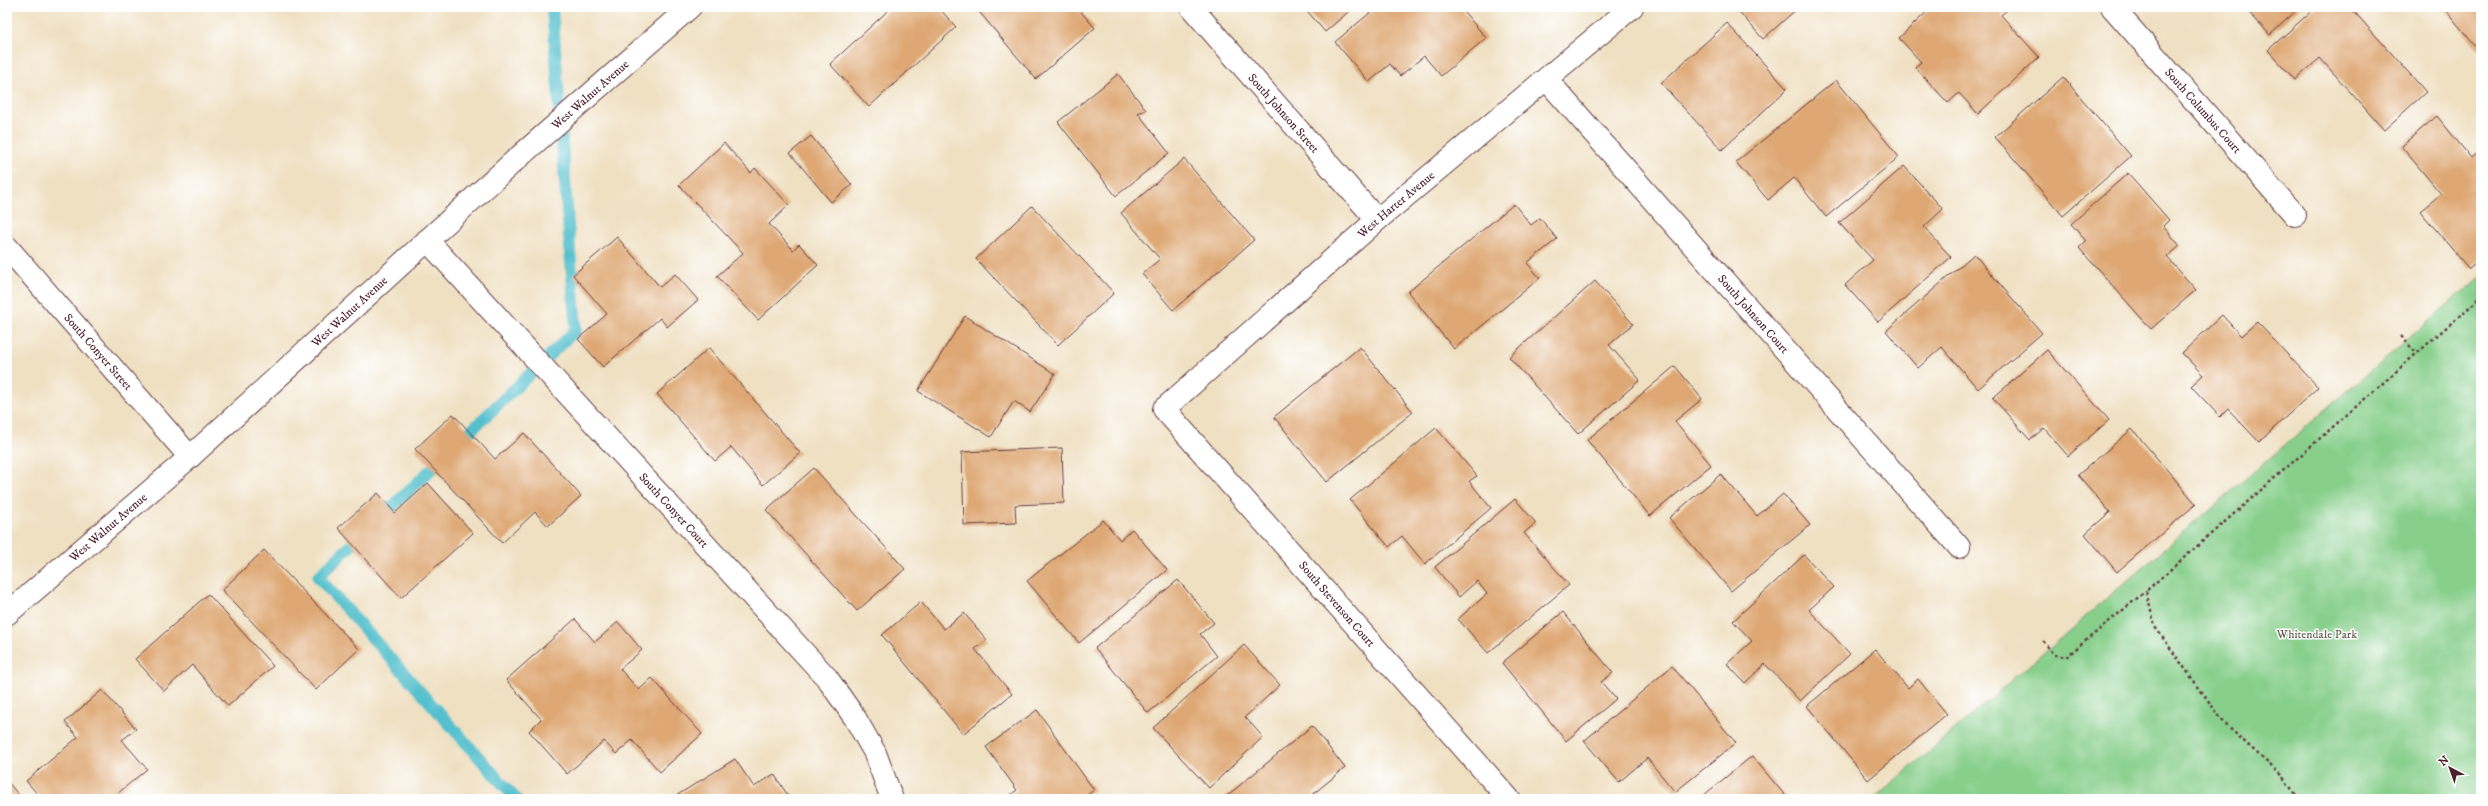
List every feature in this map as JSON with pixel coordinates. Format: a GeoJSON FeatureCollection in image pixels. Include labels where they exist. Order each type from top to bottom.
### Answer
{"type":"FeatureCollection","features":[{"type":"Feature","properties":{"kind":"street","name":"West Walnut Avenue"},"geometry":{"type":"LineString","coordinates":[[7,614],[190,457],[427,240],[690,7]]}},
{"type":"Feature","properties":{"kind":"street","name":"South Johnson Street"},"geometry":{"type":"LineString","coordinates":[[1191,7],[1377,220]]}},
{"type":"Feature","properties":{"kind":"street","name":"West Harter Avenue"},"geometry":{"type":"LineString","coordinates":[[1164,409],[1377,220],[1547,80],[1632,7]]}},
{"type":"Feature","properties":{"kind":"street","name":"South Columbus Court"},"geometry":{"type":"LineString","coordinates":[[2112,7],[2295,215]]}},
{"type":"Feature","properties":{"kind":"street","name":"South Johnson Court"},"geometry":{"type":"LineString","coordinates":[[1547,80],[1959,548]]}},
{"type":"Feature","properties":{"kind":"street","name":"South Conyer Court"},"geometry":{"type":"LineString","coordinates":[[427,240],[827,678],[855,718],[875,753],[892,799]]}},
{"type":"Feature","properties":{"kind":"street","name":"South Conyer Street"},"geometry":{"type":"LineString","coordinates":[[7,247],[190,457]]}},
{"type":"Feature","properties":{"kind":"street","name":"South Stevenson Court"},"geometry":{"type":"LineString","coordinates":[[1164,409],[1509,799]]}},
{"type":"Feature","properties":{"kind":"path"},"geometry":{"type":"LineString","coordinates":[[2044,641],[2055,655],[2066,658],[2146,591],[2481,298]]}},
{"type":"Feature","properties":{"kind":"path"},"geometry":{"type":"LineString","coordinates":[[2401,336],[2417,354]]}},
{"type":"Feature","properties":{"kind":"path"},"geometry":{"type":"LineString","coordinates":[[2146,591],[2155,627],[2220,718],[2282,776],[2299,799]]}},
{"type":"Feature","properties":{"kind":"green space","name":"Whitendale Park"},"geometry":{"type":"Polygon","coordinates":[[[2481,276],[2481,799],[1874,799],[2481,276]]]}},
{"type":"Feature","properties":{"kind":"building"},"geometry":{"type":"Polygon","coordinates":[[[892,7],[938,7],[956,27],[869,107],[830,64],[892,7]]]}},
{"type":"Feature","properties":{"kind":"building"},"geometry":{"type":"Polygon","coordinates":[[[975,7],[1077,7],[1095,28],[1036,79],[975,7]]]}},
{"type":"Feature","properties":{"kind":"building"},"geometry":{"type":"Polygon","coordinates":[[[1304,7],[1354,7],[1325,32],[1304,7]]]}},
{"type":"Feature","properties":{"kind":"building"},"geometry":{"type":"Polygon","coordinates":[[[1377,7],[1460,7],[1486,38],[1441,76],[1424,56],[1400,76],[1390,64],[1369,82],[1335,42],[1377,7]]]}},
{"type":"Feature","properties":{"kind":"building"},"geometry":{"type":"Polygon","coordinates":[[[1735,7],[1799,7],[1763,39],[1735,7]]]}},
{"type":"Feature","properties":{"kind":"building"},"geometry":{"type":"Polygon","coordinates":[[[1932,7],[2005,7],[2007,10],[2001,15],[2039,57],[1978,114],[1959,93],[1948,103],[1915,67],[1921,62],[1899,38],[1932,7]]]}},
{"type":"Feature","properties":{"kind":"building"},"geometry":{"type":"Polygon","coordinates":[[[2244,7],[2300,7],[2270,35],[2244,7]]]}},
{"type":"Feature","properties":{"kind":"building"},"geometry":{"type":"Polygon","coordinates":[[[2316,7],[2350,7],[2426,92],[2384,130],[2320,58],[2295,80],[2268,50],[2316,7]]]}},
{"type":"Feature","properties":{"kind":"building"},"geometry":{"type":"Polygon","coordinates":[[[2443,7],[2481,7],[2481,53],[2443,7]]]}},
{"type":"Feature","properties":{"kind":"building"},"geometry":{"type":"Polygon","coordinates":[[[1727,23],[1787,89],[1722,150],[1661,83],[1727,23]]]}},
{"type":"Feature","properties":{"kind":"building"},"geometry":{"type":"Polygon","coordinates":[[[1118,74],[1146,110],[1138,113],[1169,153],[1116,196],[1058,122],[1118,74]]]}},
{"type":"Feature","properties":{"kind":"building"},"geometry":{"type":"Polygon","coordinates":[[[2063,77],[2131,156],[2063,216],[1995,137],[2063,77]]]}},
{"type":"Feature","properties":{"kind":"building"},"geometry":{"type":"Polygon","coordinates":[[[1836,80],[1899,157],[1826,217],[1794,178],[1768,200],[1736,162],[1836,80]]]}},
{"type":"Feature","properties":{"kind":"building"},"geometry":{"type":"Polygon","coordinates":[[[2437,116],[2471,158],[2481,149],[2481,259],[2469,269],[2420,211],[2441,194],[2401,146],[2437,116]]]}},
{"type":"Feature","properties":{"kind":"building"},"geometry":{"type":"Polygon","coordinates":[[[811,136],[852,185],[831,202],[790,153],[811,136]]]}},
{"type":"Feature","properties":{"kind":"building"},"geometry":{"type":"Polygon","coordinates":[[[724,143],[751,173],[755,168],[789,205],[769,224],[793,250],[799,244],[818,265],[758,320],[717,276],[743,253],[679,185],[724,143]]]}},
{"type":"Feature","properties":{"kind":"building"},"geometry":{"type":"Polygon","coordinates":[[[1184,159],[1254,240],[1173,310],[1142,274],[1160,259],[1121,213],[1184,159]]]}},
{"type":"Feature","properties":{"kind":"building"},"geometry":{"type":"Polygon","coordinates":[[[1904,166],[1943,209],[1924,227],[1951,257],[1878,322],[1845,285],[1873,260],[1839,223],[1904,166]]]}},
{"type":"Feature","properties":{"kind":"building"},"geometry":{"type":"Polygon","coordinates":[[[2128,173],[2169,220],[2163,226],[2180,246],[2167,257],[2196,290],[2151,329],[2079,248],[2086,241],[2071,224],[2128,173]]]}},
{"type":"Feature","properties":{"kind":"building"},"geometry":{"type":"Polygon","coordinates":[[[1514,204],[1531,225],[1540,218],[1557,239],[1527,263],[1540,278],[1454,349],[1408,292],[1514,204]]]}},
{"type":"Feature","properties":{"kind":"building"},"geometry":{"type":"Polygon","coordinates":[[[1032,206],[1114,293],[1058,345],[976,259],[1032,206]]]}},
{"type":"Feature","properties":{"kind":"building"},"geometry":{"type":"Polygon","coordinates":[[[617,237],[660,287],[675,274],[698,300],[667,327],[660,318],[603,367],[578,339],[607,314],[573,275],[617,237]]]}},
{"type":"Feature","properties":{"kind":"building"},"geometry":{"type":"Polygon","coordinates":[[[1974,254],[2042,333],[1978,389],[1942,347],[1918,368],[1886,331],[1974,254]]]}},
{"type":"Feature","properties":{"kind":"building"},"geometry":{"type":"Polygon","coordinates":[[[1595,281],[1633,324],[1609,345],[1640,380],[1578,434],[1509,357],[1595,281]]]}},
{"type":"Feature","properties":{"kind":"building"},"geometry":{"type":"Polygon","coordinates":[[[2222,315],[2241,336],[2257,322],[2318,387],[2259,442],[2228,409],[2220,417],[2191,386],[2203,375],[2182,353],[2222,315]]]}},
{"type":"Feature","properties":{"kind":"building"},"geometry":{"type":"Polygon","coordinates":[[[965,316],[1055,374],[1030,412],[1014,401],[991,437],[918,391],[965,316]]]}},
{"type":"Feature","properties":{"kind":"building"},"geometry":{"type":"Polygon","coordinates":[[[1360,347],[1413,412],[1327,482],[1274,417],[1360,347]]]}},
{"type":"Feature","properties":{"kind":"building"},"geometry":{"type":"Polygon","coordinates":[[[709,348],[800,453],[763,485],[731,447],[715,461],[657,394],[709,348]]]}},
{"type":"Feature","properties":{"kind":"building"},"geometry":{"type":"Polygon","coordinates":[[[2047,350],[2109,420],[2068,456],[2044,428],[2030,440],[1993,398],[2047,350]]]}},
{"type":"Feature","properties":{"kind":"building"},"geometry":{"type":"Polygon","coordinates":[[[1675,366],[1702,399],[1675,421],[1711,465],[1650,516],[1587,440],[1675,366]]]}},
{"type":"Feature","properties":{"kind":"building"},"geometry":{"type":"Polygon","coordinates":[[[453,414],[495,459],[524,433],[581,496],[548,526],[535,512],[502,543],[415,449],[453,414]]]}},
{"type":"Feature","properties":{"kind":"building"},"geometry":{"type":"Polygon","coordinates":[[[1436,428],[1477,476],[1469,481],[1491,508],[1425,564],[1402,536],[1389,547],[1350,500],[1436,428]]]}},
{"type":"Feature","properties":{"kind":"building"},"geometry":{"type":"Polygon","coordinates":[[[2132,429],[2196,504],[2117,572],[2085,534],[2110,512],[2078,475],[2132,429]]]}},
{"type":"Feature","properties":{"kind":"building"},"geometry":{"type":"Polygon","coordinates":[[[1062,448],[1064,503],[1015,505],[1016,523],[964,525],[962,452],[1062,448]]]}},
{"type":"Feature","properties":{"kind":"building"},"geometry":{"type":"Polygon","coordinates":[[[814,468],[905,569],[857,611],[766,510],[814,468]]]}},
{"type":"Feature","properties":{"kind":"building"},"geometry":{"type":"Polygon","coordinates":[[[1721,474],[1757,516],[1783,494],[1810,525],[1731,591],[1669,518],[1721,474]]]}},
{"type":"Feature","properties":{"kind":"building"},"geometry":{"type":"Polygon","coordinates":[[[428,483],[473,533],[401,598],[338,528],[378,493],[395,513],[428,483]]]}},
{"type":"Feature","properties":{"kind":"building"},"geometry":{"type":"Polygon","coordinates":[[[1515,499],[1536,523],[1524,533],[1569,585],[1488,653],[1458,619],[1487,594],[1477,581],[1459,597],[1435,567],[1515,499]]]}},
{"type":"Feature","properties":{"kind":"building"},"geometry":{"type":"Polygon","coordinates":[[[1103,520],[1120,540],[1132,529],[1167,570],[1079,643],[1027,581],[1103,520]]]}},
{"type":"Feature","properties":{"kind":"building"},"geometry":{"type":"Polygon","coordinates":[[[264,550],[359,649],[316,690],[222,590],[264,550]]]}},
{"type":"Feature","properties":{"kind":"building"},"geometry":{"type":"Polygon","coordinates":[[[1804,555],[1834,587],[1809,610],[1850,654],[1800,701],[1765,664],[1745,683],[1727,664],[1752,641],[1733,621],[1804,555]]]}},
{"type":"Feature","properties":{"kind":"building"},"geometry":{"type":"Polygon","coordinates":[[[1178,580],[1214,623],[1200,634],[1217,656],[1148,713],[1095,648],[1178,580]]]}},
{"type":"Feature","properties":{"kind":"building"},"geometry":{"type":"Polygon","coordinates":[[[208,594],[273,666],[228,706],[192,665],[164,691],[135,659],[208,594]]]}},
{"type":"Feature","properties":{"kind":"building"},"geometry":{"type":"Polygon","coordinates":[[[921,602],[944,629],[964,613],[987,640],[975,649],[1012,694],[963,734],[882,635],[921,602]]]}},
{"type":"Feature","properties":{"kind":"building"},"geometry":{"type":"Polygon","coordinates":[[[1563,612],[1613,673],[1601,682],[1616,699],[1566,741],[1502,663],[1563,612]]]}},
{"type":"Feature","properties":{"kind":"building"},"geometry":{"type":"Polygon","coordinates":[[[575,619],[595,642],[618,622],[642,650],[620,669],[639,690],[652,678],[702,734],[660,772],[632,740],[616,754],[604,741],[567,774],[529,731],[541,719],[506,680],[575,619]]]}},
{"type":"Feature","properties":{"kind":"building"},"geometry":{"type":"Polygon","coordinates":[[[1244,645],[1280,685],[1245,717],[1263,737],[1209,788],[1153,728],[1244,645]]]}},
{"type":"Feature","properties":{"kind":"building"},"geometry":{"type":"Polygon","coordinates":[[[1875,649],[1908,688],[1918,679],[1947,714],[1868,780],[1807,706],[1875,649]]]}},
{"type":"Feature","properties":{"kind":"building"},"geometry":{"type":"Polygon","coordinates":[[[1672,666],[1736,743],[1675,792],[1647,758],[1619,782],[1584,741],[1672,666]]]}},
{"type":"Feature","properties":{"kind":"building"},"geometry":{"type":"Polygon","coordinates":[[[102,690],[136,729],[122,740],[147,769],[111,799],[42,799],[26,781],[78,737],[65,722],[102,690]]]}},
{"type":"Feature","properties":{"kind":"building"},"geometry":{"type":"Polygon","coordinates":[[[1037,710],[1094,790],[1081,799],[1005,799],[1017,790],[986,747],[1037,710]]]}},
{"type":"Feature","properties":{"kind":"building"},"geometry":{"type":"Polygon","coordinates":[[[1312,726],[1345,768],[1313,794],[1317,799],[1223,799],[1312,726]]]}},
{"type":"Feature","properties":{"kind":"building"},"geometry":{"type":"Polygon","coordinates":[[[1752,756],[1788,799],[1699,799],[1752,756]]]}},
{"type":"Feature","properties":{"kind":"building"},"geometry":{"type":"Polygon","coordinates":[[[735,759],[754,787],[774,774],[790,799],[671,799],[735,759]]]}},
{"type":"Feature","properties":{"kind":"building"},"geometry":{"type":"Polygon","coordinates":[[[7,781],[22,799],[7,799],[7,781]]]}},
{"type":"Feature","properties":{"kind":"waterway"},"geometry":{"type":"LineString","coordinates":[[458,443],[576,330],[552,7]]}},
{"type":"Feature","properties":{"kind":"waterway"},"geometry":{"type":"LineString","coordinates":[[379,519],[444,457]]}},
{"type":"Feature","properties":{"kind":"waterway"},"geometry":{"type":"LineString","coordinates":[[364,533],[318,577],[516,799]]}}]}
